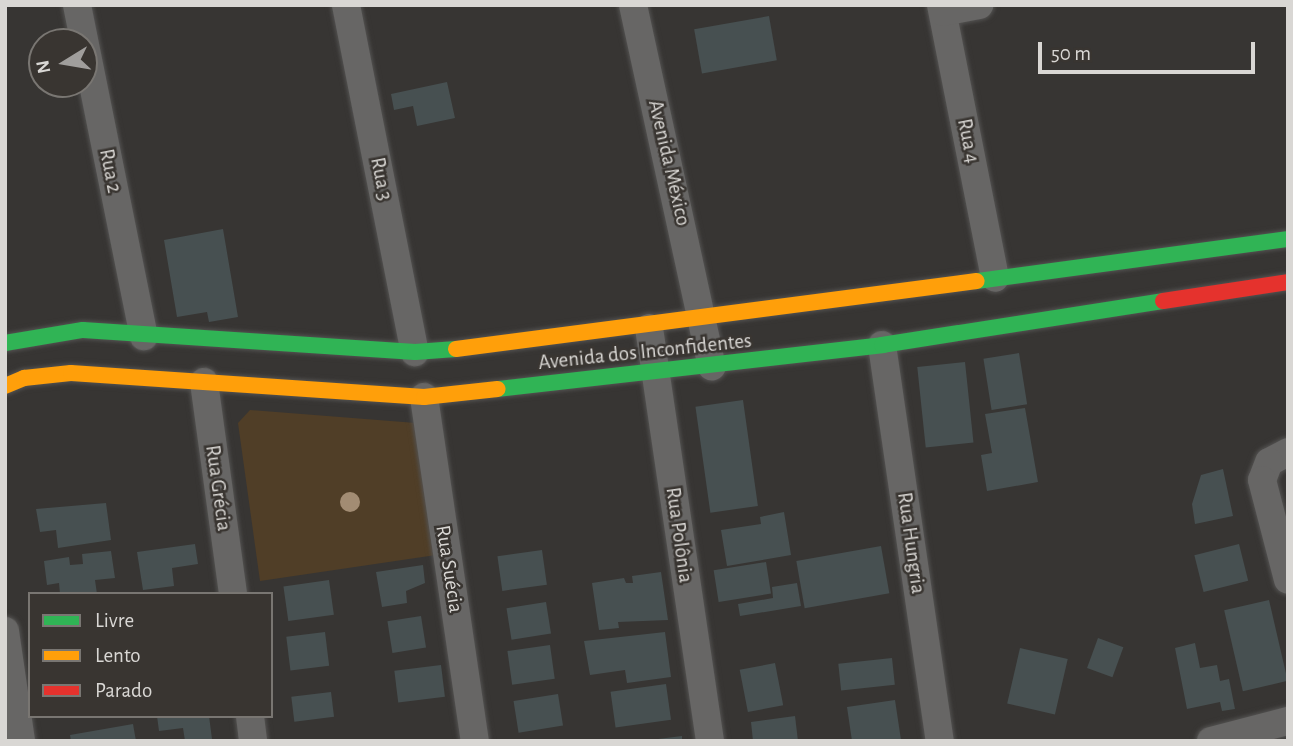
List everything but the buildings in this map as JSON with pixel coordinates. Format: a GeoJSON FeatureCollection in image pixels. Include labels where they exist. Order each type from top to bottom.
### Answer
{"type":"FeatureCollection","features":[{"type":"Feature","properties":{"kind":"street","name":"Rua 2"},"geometry":{"type":"LineString","coordinates":[[77,5],[144,336]]}},
{"type":"Feature","properties":{"kind":"street","name":"Rua 3"},"geometry":{"type":"LineString","coordinates":[[346,5],[415,352]]}},
{"type":"Feature","properties":{"kind":"street","name":"Avenida México"},"geometry":{"type":"LineString","coordinates":[[633,5],[712,366]]}},
{"type":"Feature","properties":{"kind":"street"},"geometry":{"type":"LineString","coordinates":[[942,9],[979,5]]}},
{"type":"Feature","properties":{"kind":"street","name":"Rua 4"},"geometry":{"type":"LineString","coordinates":[[942,9],[995,278]]}},
{"type":"Feature","properties":{"kind":"street","name":"Avenida dos Inconfidentes"},"geometry":{"type":"LineString","coordinates":[[5,343],[83,330],[415,352],[704,321],[995,278],[1288,239]]}},
{"type":"Feature","properties":{"kind":"street","name":"Avenida dos Inconfidentes"},"geometry":{"type":"LineString","coordinates":[[5,386],[24,378],[71,373],[424,397],[882,345],[1288,282]]}},
{"type":"Feature","properties":{"kind":"street","name":"Rua Polônia"},"geometry":{"type":"LineString","coordinates":[[649,328],[709,741]]}},
{"type":"Feature","properties":{"kind":"street","name":"Rua Hungria"},"geometry":{"type":"LineString","coordinates":[[882,345],[940,741]]}},
{"type":"Feature","properties":{"kind":"street","name":"Rua Grécia"},"geometry":{"type":"LineString","coordinates":[[204,382],[233,592]]}},
{"type":"Feature","properties":{"kind":"street","name":"Rua Suécia"},"geometry":{"type":"LineString","coordinates":[[424,397],[475,741]]}},
{"type":"Feature","properties":{"kind":"street"},"geometry":{"type":"LineString","coordinates":[[1278,457],[1262,480],[1288,580]]}},
{"type":"Feature","properties":{"kind":"street"},"geometry":{"type":"LineString","coordinates":[[5,631],[21,741]]}},
{"type":"Feature","properties":{"kind":"street"},"geometry":{"type":"LineString","coordinates":[[250,718],[253,741]]}},
{"type":"Feature","properties":{"kind":"street"},"geometry":{"type":"LineString","coordinates":[[1211,741],[1288,721]]}},
{"type":"Feature","properties":{"kind":"shaded area"},"geometry":{"type":"Polygon","coordinates":[[[250,410],[416,423],[436,555],[260,581],[238,423],[250,410]]]}},
{"type":"Feature","properties":{"kind":"traffic: fast"},"geometry":{"type":"LineString","coordinates":[[977,281],[1288,239]]}},
{"type":"Feature","properties":{"kind":"traffic: fast"},"geometry":{"type":"LineString","coordinates":[[498,389],[882,345],[1163,301]]}},
{"type":"Feature","properties":{"kind":"traffic: fast"},"geometry":{"type":"LineString","coordinates":[[5,343],[83,330],[415,352],[456,349]]}},
{"type":"Feature","properties":{"kind":"traffic: slow"},"geometry":{"type":"LineString","coordinates":[[456,349],[977,281]]}},
{"type":"Feature","properties":{"kind":"traffic: slow"},"geometry":{"type":"LineString","coordinates":[[5,386],[24,378],[71,373],[424,397],[498,389]]}},
{"type":"Feature","properties":{"kind":"traffic: jam"},"geometry":{"type":"LineString","coordinates":[[1163,301],[1288,282]]}}]}
